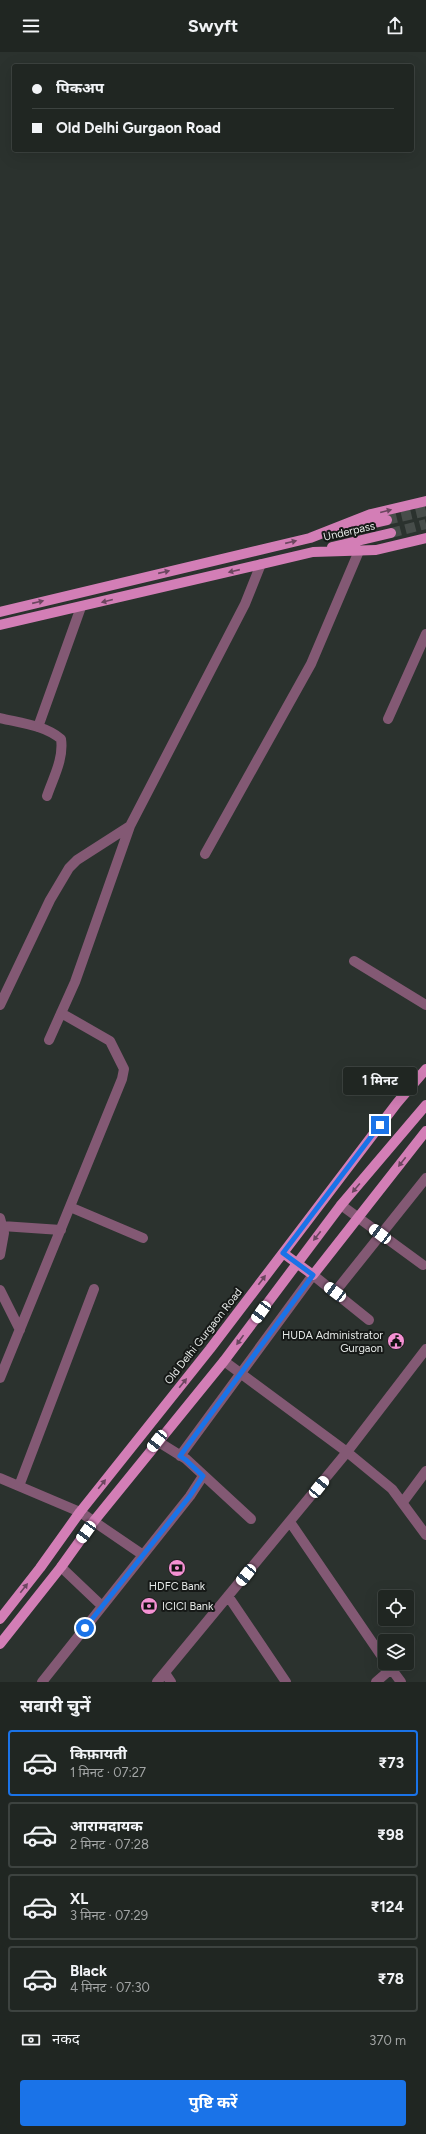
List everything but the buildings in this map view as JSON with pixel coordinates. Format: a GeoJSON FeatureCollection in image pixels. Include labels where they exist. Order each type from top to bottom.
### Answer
{"type":"FeatureCollection","features":[{"type":"Feature","properties":{"kind":"main road"},"geometry":{"type":"LineString","coordinates":[[0,612],[310,538],[371,514],[426,501]]}},
{"type":"Feature","properties":{"kind":"main road","name":"Underpass"},"geometry":{"type":"LineString","coordinates":[[310,538],[387,520]]}},
{"type":"Feature","properties":{"kind":"main road","name":"Underpass"},"geometry":{"type":"LineString","coordinates":[[313,552],[391,533]]}},
{"type":"Feature","properties":{"kind":"main road"},"geometry":{"type":"LineString","coordinates":[[0,625],[313,552],[376,550],[426,538]]}},
{"type":"Feature","properties":{"kind":"main road","name":"Old Delhi Gurgaon Road"},"geometry":{"type":"LineString","coordinates":[[0,1619],[40,1568],[80,1512],[210,1349],[397,1103],[426,1069]]}},
{"type":"Feature","properties":{"kind":"main road"},"geometry":{"type":"LineString","coordinates":[[0,1644],[157,1441],[224,1361],[341,1205],[426,1105]]}},
{"type":"Feature","properties":{"kind":"main road"},"geometry":{"type":"LineString","coordinates":[[283,1253],[313,1275],[426,1131]]}},
{"type":"Feature","properties":{"kind":"street"},"geometry":{"type":"LineString","coordinates":[[205,854],[311,664],[359,551]]}},
{"type":"Feature","properties":{"kind":"street"},"geometry":{"type":"LineString","coordinates":[[49,1040],[77,974],[130,826],[245,604],[261,564]]}},
{"type":"Feature","properties":{"kind":"street"},"geometry":{"type":"LineString","coordinates":[[38,726],[82,607]]}},
{"type":"Feature","properties":{"kind":"street"},"geometry":{"type":"LineString","coordinates":[[388,719],[423,648],[426,634]]}},
{"type":"Feature","properties":{"kind":"street"},"geometry":{"type":"LineString","coordinates":[[0,718],[38,726],[54,733],[61,739],[62,749],[47,796]]}},
{"type":"Feature","properties":{"kind":"street"},"geometry":{"type":"LineString","coordinates":[[0,1005],[50,900],[69,868],[77,860],[130,826]]}},
{"type":"Feature","properties":{"kind":"street"},"geometry":{"type":"LineString","coordinates":[[354,962],[426,1005]]}},
{"type":"Feature","properties":{"kind":"street"},"geometry":{"type":"LineString","coordinates":[[0,1378],[122,1079],[124,1069],[110,1041],[61,1013]]}},
{"type":"Feature","properties":{"kind":"street"},"geometry":{"type":"LineString","coordinates":[[335,1292],[426,1178]]}},
{"type":"Feature","properties":{"kind":"street"},"geometry":{"type":"LineString","coordinates":[[341,1205],[422,1265]]}},
{"type":"Feature","properties":{"kind":"street"},"geometry":{"type":"LineString","coordinates":[[70,1207],[143,1238]]}},
{"type":"Feature","properties":{"kind":"street"},"geometry":{"type":"LineString","coordinates":[[0,1255],[3,1244],[1,1222],[61,1230]]}},
{"type":"Feature","properties":{"kind":"street"},"geometry":{"type":"LineString","coordinates":[[180,1456],[313,1275],[369,1320]]}},
{"type":"Feature","properties":{"kind":"street"},"geometry":{"type":"LineString","coordinates":[[19,1486],[94,1288]]}},
{"type":"Feature","properties":{"kind":"street"},"geometry":{"type":"LineString","coordinates":[[0,1290],[20,1330]]}},
{"type":"Feature","properties":{"kind":"street"},"geometry":{"type":"LineString","coordinates":[[157,1682],[347,1452],[426,1349]]}},
{"type":"Feature","properties":{"kind":"street"},"geometry":{"type":"LineString","coordinates":[[224,1361],[347,1452],[392,1489],[426,1535]]}},
{"type":"Feature","properties":{"kind":"street"},"geometry":{"type":"LineString","coordinates":[[157,1441],[186,1460],[251,1519]]}},
{"type":"Feature","properties":{"kind":"street"},"geometry":{"type":"LineString","coordinates":[[403,1502],[426,1471]]}},
{"type":"Feature","properties":{"kind":"street"},"geometry":{"type":"LineString","coordinates":[[42,1682],[190,1496],[203,1476]]}},
{"type":"Feature","properties":{"kind":"street"},"geometry":{"type":"LineString","coordinates":[[0,1478],[80,1512],[143,1555]]}},
{"type":"Feature","properties":{"kind":"street"},"geometry":{"type":"LineString","coordinates":[[290,1522],[378,1651]]}},
{"type":"Feature","properties":{"kind":"street"},"geometry":{"type":"LineString","coordinates":[[61,1567],[102,1606]]}},
{"type":"Feature","properties":{"kind":"street"},"geometry":{"type":"LineString","coordinates":[[228,1596],[286,1682]]}},
{"type":"Feature","properties":{"kind":"street"},"geometry":{"type":"LineString","coordinates":[[376,1682],[383,1670]]}},
{"type":"Feature","properties":{"kind":"street"},"geometry":{"type":"LineString","coordinates":[[392,1670],[401,1682]]}},
{"type":"Feature","properties":{"kind":"street"},"geometry":{"type":"LineString","coordinates":[[165,1673],[171,1682]]}},
{"type":"Feature","properties":{"kind":"tunnel"},"geometry":{"type":"LineString","coordinates":[[387,520],[426,511]]}},
{"type":"Feature","properties":{"kind":"tunnel"},"geometry":{"type":"LineString","coordinates":[[391,533],[426,524]]}},
{"type":"Feature","properties":{"kind":"place","name":"HUDA Administrator Gurgaon"},"geometry":{"type":"Point","coordinates":[396,1341]}},
{"type":"Feature","properties":{"kind":"place","name":"HDFC Bank"},"geometry":{"type":"Point","coordinates":[177,1568]}},
{"type":"Feature","properties":{"kind":"place","name":"ICICI Bank"},"geometry":{"type":"Point","coordinates":[149,1606]}},
{"type":"Feature","properties":{"kind":"route"},"geometry":{"type":"LineString","coordinates":[[85,1628],[196,1488],[203,1476],[180,1456],[313,1275],[283,1253],[380,1125]]}}]}
